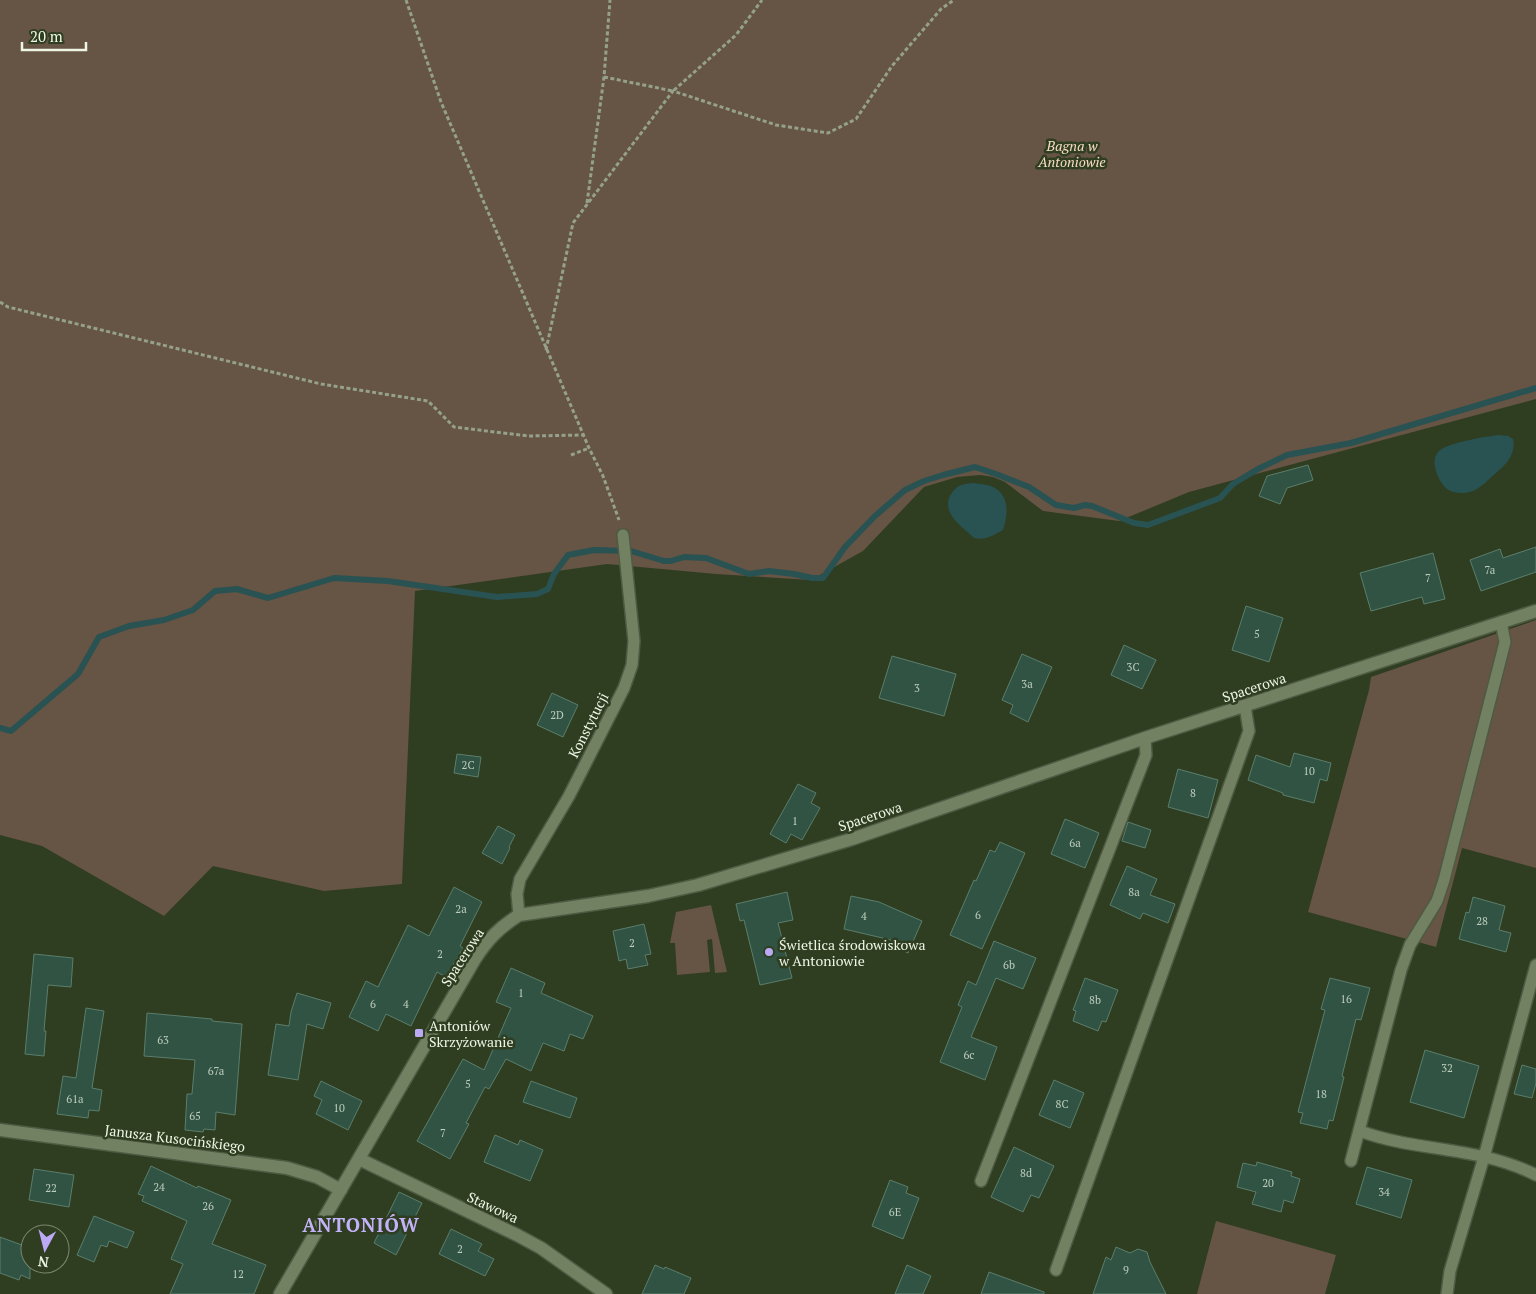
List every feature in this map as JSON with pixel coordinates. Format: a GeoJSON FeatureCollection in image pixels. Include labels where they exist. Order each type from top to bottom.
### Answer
{"type":"FeatureCollection","features":[{"type":"Feature","properties":{"kind":"street","name":"Spacerowa"},"geometry":{"type":"LineString","coordinates":[[341,1190],[481,949],[501,926],[519,915],[648,896],[698,885],[852,839],[1145,738],[1536,611]]}},
{"type":"Feature","properties":{"kind":"street","name":"Janusza Kusocińskiego"},"geometry":{"type":"LineString","coordinates":[[0,1130],[287,1168],[311,1175],[341,1190]]}},
{"type":"Feature","properties":{"kind":"street","name":"Stawowa"},"geometry":{"type":"LineString","coordinates":[[359,1159],[541,1248],[606,1294]]}},
{"type":"Feature","properties":{"kind":"street"},"geometry":{"type":"LineString","coordinates":[[280,1294],[341,1190]]}},
{"type":"Feature","properties":{"kind":"lane","name":"Konstytucji"},"geometry":{"type":"LineString","coordinates":[[519,915],[517,894],[520,880],[569,796],[624,688],[632,665],[634,642],[623,535]]}},
{"type":"Feature","properties":{"kind":"lane"},"geometry":{"type":"LineString","coordinates":[[1351,1161],[1401,970],[1410,944],[1437,901],[1444,880],[1505,642],[1501,622]]}},
{"type":"Feature","properties":{"kind":"lane"},"geometry":{"type":"LineString","coordinates":[[1056,1270],[1250,731],[1245,706]]}},
{"type":"Feature","properties":{"kind":"lane"},"geometry":{"type":"LineString","coordinates":[[981,1181],[1146,755],[1145,738]]}},
{"type":"Feature","properties":{"kind":"lane"},"geometry":{"type":"LineString","coordinates":[[1447,1294],[1450,1270],[1484,1157],[1536,965]]}},
{"type":"Feature","properties":{"kind":"lane"},"geometry":{"type":"LineString","coordinates":[[1360,1131],[1372,1136],[1484,1157],[1536,1174]]}},
{"type":"Feature","properties":{"kind":"path"},"geometry":{"type":"LineString","coordinates":[[406,0],[441,102],[588,448],[603,476],[616,508],[623,535]]}},
{"type":"Feature","properties":{"kind":"path"},"geometry":{"type":"LineString","coordinates":[[587,204],[604,77],[610,0]]}},
{"type":"Feature","properties":{"kind":"path"},"geometry":{"type":"LineString","coordinates":[[546,350],[573,223],[673,91],[736,35],[762,0]]}},
{"type":"Feature","properties":{"kind":"path"},"geometry":{"type":"LineString","coordinates":[[604,77],[673,91],[776,125],[828,132],[856,119],[892,66],[941,9],[954,0]]}},
{"type":"Feature","properties":{"kind":"path"},"geometry":{"type":"LineString","coordinates":[[0,302],[8,306],[321,384],[428,401],[454,428],[528,436],[583,435]]}},
{"type":"Feature","properties":{"kind":"path"},"geometry":{"type":"LineString","coordinates":[[571,455],[588,448]]}},
{"type":"Feature","properties":{"kind":"green space","name":"Bagna w Antoniowie"},"geometry":{"type":"Polygon","coordinates":[[[0,0],[1536,0],[1536,399],[1189,492],[1119,521],[1043,511],[1005,482],[993,477],[980,475],[957,477],[924,487],[863,551],[811,580],[607,564],[415,591],[402,884],[324,891],[213,866],[164,916],[42,846],[0,835],[0,0]]]}},
{"type":"Feature","properties":{"kind":"green space"},"geometry":{"type":"Polygon","coordinates":[[[1536,620],[1536,868],[1462,848],[1436,947],[1308,912],[1371,677],[1536,620]]]}},
{"type":"Feature","properties":{"kind":"green space"},"geometry":{"type":"Polygon","coordinates":[[[711,905],[727,972],[715,973],[712,939],[707,940],[710,972],[677,975],[675,943],[670,943],[676,912],[711,905]]]}},
{"type":"Feature","properties":{"kind":"green space"},"geometry":{"type":"Polygon","coordinates":[[[1216,1221],[1336,1255],[1325,1294],[1197,1294],[1216,1221]]]}},
{"type":"Feature","properties":{"kind":"water"},"geometry":{"type":"Polygon","coordinates":[[[1498,435],[1508,436],[1513,439],[1514,444],[1510,458],[1501,469],[1476,490],[1470,492],[1453,492],[1444,486],[1438,476],[1435,465],[1436,455],[1439,451],[1459,443],[1498,435]]]}},
{"type":"Feature","properties":{"kind":"water"},"geometry":{"type":"Polygon","coordinates":[[[973,483],[993,487],[999,491],[1005,500],[1007,512],[1003,530],[993,536],[974,538],[951,515],[948,503],[950,496],[957,487],[973,483]]]}},
{"type":"Feature","properties":{"kind":"building"},"geometry":{"type":"Polygon","coordinates":[[[1308,465],[1313,480],[1287,488],[1280,504],[1259,496],[1267,476],[1308,465]]]}},
{"type":"Feature","properties":{"kind":"building"},"geometry":{"type":"Polygon","coordinates":[[[1536,547],[1536,572],[1481,591],[1470,560],[1500,549],[1503,558],[1536,547]]]}},
{"type":"Feature","properties":{"kind":"building"},"geometry":{"type":"Polygon","coordinates":[[[1433,553],[1445,599],[1424,604],[1422,597],[1371,611],[1360,573],[1433,553]]]}},
{"type":"Feature","properties":{"kind":"building"},"geometry":{"type":"Polygon","coordinates":[[[1246,606],[1283,618],[1269,662],[1232,650],[1246,606]]]}},
{"type":"Feature","properties":{"kind":"building"},"geometry":{"type":"Polygon","coordinates":[[[1124,645],[1156,660],[1142,689],[1111,675],[1124,645]]]}},
{"type":"Feature","properties":{"kind":"building"},"geometry":{"type":"Polygon","coordinates":[[[1022,654],[1052,667],[1028,722],[1010,713],[1013,705],[1002,700],[1022,654]]]}},
{"type":"Feature","properties":{"kind":"building"},"geometry":{"type":"Polygon","coordinates":[[[892,656],[956,674],[944,716],[879,698],[892,656]]]}},
{"type":"Feature","properties":{"kind":"building"},"geometry":{"type":"Polygon","coordinates":[[[552,693],[578,705],[563,737],[537,725],[552,693]]]}},
{"type":"Feature","properties":{"kind":"building"},"geometry":{"type":"Polygon","coordinates":[[[1294,753],[1331,763],[1327,781],[1320,779],[1314,803],[1283,795],[1283,793],[1248,780],[1256,755],[1290,767],[1294,753]]]}},
{"type":"Feature","properties":{"kind":"building"},"geometry":{"type":"Polygon","coordinates":[[[457,754],[481,757],[478,777],[454,773],[457,754]]]}},
{"type":"Feature","properties":{"kind":"building"},"geometry":{"type":"Polygon","coordinates":[[[1178,769],[1218,780],[1208,818],[1168,807],[1178,769]]]}},
{"type":"Feature","properties":{"kind":"building"},"geometry":{"type":"Polygon","coordinates":[[[798,784],[816,793],[811,803],[820,808],[802,840],[791,834],[786,843],[770,834],[798,784]]]}},
{"type":"Feature","properties":{"kind":"building"},"geometry":{"type":"Polygon","coordinates":[[[1065,819],[1099,833],[1085,868],[1051,854],[1065,819]]]}},
{"type":"Feature","properties":{"kind":"building"},"geometry":{"type":"Polygon","coordinates":[[[1128,822],[1151,830],[1145,848],[1122,841],[1128,822]]]}},
{"type":"Feature","properties":{"kind":"building"},"geometry":{"type":"Polygon","coordinates":[[[498,826],[515,835],[502,864],[482,853],[498,826]]]}},
{"type":"Feature","properties":{"kind":"building"},"geometry":{"type":"Polygon","coordinates":[[[1000,842],[1025,853],[982,949],[950,935],[974,880],[976,881],[990,850],[995,852],[1000,842]]]}},
{"type":"Feature","properties":{"kind":"building"},"geometry":{"type":"Polygon","coordinates":[[[1127,866],[1157,879],[1150,895],[1175,904],[1168,923],[1143,913],[1140,919],[1110,905],[1127,866]]]}},
{"type":"Feature","properties":{"kind":"building"},"geometry":{"type":"Polygon","coordinates":[[[454,887],[482,902],[460,946],[463,948],[446,977],[437,972],[411,1026],[386,1014],[378,1031],[349,1017],[366,981],[378,987],[408,925],[429,936],[454,887]]]}},
{"type":"Feature","properties":{"kind":"building","name":"Świetlica środowiskowa w Antoniowie"},"geometry":{"type":"Polygon","coordinates":[[[787,892],[793,920],[778,923],[792,978],[760,985],[744,920],[740,921],[736,904],[787,892]]]}},
{"type":"Feature","properties":{"kind":"building"},"geometry":{"type":"Polygon","coordinates":[[[851,896],[879,902],[922,921],[908,953],[889,945],[891,940],[844,929],[851,896]]]}},
{"type":"Feature","properties":{"kind":"building"},"geometry":{"type":"Polygon","coordinates":[[[1473,897],[1505,906],[1499,930],[1511,933],[1506,952],[1459,939],[1466,912],[1469,913],[1473,897]]]}},
{"type":"Feature","properties":{"kind":"building"},"geometry":{"type":"Polygon","coordinates":[[[644,924],[651,954],[645,955],[648,965],[628,969],[626,959],[619,961],[613,931],[644,924]]]}},
{"type":"Feature","properties":{"kind":"building"},"geometry":{"type":"Polygon","coordinates":[[[994,941],[1036,958],[1023,989],[996,978],[971,1037],[997,1047],[985,1080],[940,1062],[962,1007],[958,1005],[968,981],[976,985],[994,941]]]}},
{"type":"Feature","properties":{"kind":"building"},"geometry":{"type":"Polygon","coordinates":[[[34,954],[73,958],[71,987],[48,985],[44,1056],[25,1054],[34,954]]]}},
{"type":"Feature","properties":{"kind":"building"},"geometry":{"type":"Polygon","coordinates":[[[511,968],[545,983],[541,993],[593,1016],[583,1039],[570,1034],[564,1051],[543,1043],[531,1071],[506,1059],[489,1089],[485,1087],[466,1123],[469,1124],[450,1159],[417,1141],[463,1059],[484,1070],[511,1008],[496,1002],[511,968]]]}},
{"type":"Feature","properties":{"kind":"building"},"geometry":{"type":"Polygon","coordinates":[[[1085,978],[1118,990],[1106,1022],[1102,1021],[1098,1031],[1073,1021],[1076,1011],[1073,1010],[1085,978]]]}},
{"type":"Feature","properties":{"kind":"building"},"geometry":{"type":"Polygon","coordinates":[[[1330,978],[1370,988],[1361,1020],[1356,1019],[1333,1121],[1329,1120],[1327,1129],[1300,1123],[1303,1113],[1298,1112],[1325,1010],[1321,1009],[1330,978]]]}},
{"type":"Feature","properties":{"kind":"building"},"geometry":{"type":"Polygon","coordinates":[[[297,993],[331,1003],[323,1029],[307,1024],[298,1080],[268,1075],[276,1024],[289,1026],[297,993]]]}},
{"type":"Feature","properties":{"kind":"building"},"geometry":{"type":"Polygon","coordinates":[[[86,1008],[104,1011],[92,1088],[102,1090],[99,1111],[89,1110],[88,1118],[57,1114],[63,1076],[76,1078],[86,1008]]]}},
{"type":"Feature","properties":{"kind":"building"},"geometry":{"type":"Polygon","coordinates":[[[147,1013],[212,1019],[212,1021],[242,1024],[235,1115],[216,1112],[215,1130],[204,1129],[203,1132],[185,1130],[187,1094],[192,1094],[195,1060],[144,1056],[147,1013]]]}},
{"type":"Feature","properties":{"kind":"building"},"geometry":{"type":"Polygon","coordinates":[[[1425,1050],[1479,1066],[1464,1118],[1410,1102],[1425,1050]]]}},
{"type":"Feature","properties":{"kind":"building"},"geometry":{"type":"Polygon","coordinates":[[[1522,1065],[1536,1069],[1536,1083],[1532,1098],[1514,1094],[1522,1065]]]}},
{"type":"Feature","properties":{"kind":"building"},"geometry":{"type":"Polygon","coordinates":[[[1054,1080],[1084,1093],[1070,1128],[1039,1115],[1054,1080]]]}},
{"type":"Feature","properties":{"kind":"building"},"geometry":{"type":"Polygon","coordinates":[[[321,1081],[362,1101],[348,1130],[316,1114],[322,1100],[314,1096],[321,1081]]]}},
{"type":"Feature","properties":{"kind":"building"},"geometry":{"type":"Polygon","coordinates":[[[531,1081],[577,1098],[570,1118],[523,1102],[531,1081]]]}},
{"type":"Feature","properties":{"kind":"building"},"geometry":{"type":"Polygon","coordinates":[[[495,1135],[518,1145],[520,1140],[543,1150],[530,1181],[484,1162],[495,1135]]]}},
{"type":"Feature","properties":{"kind":"building"},"geometry":{"type":"Polygon","coordinates":[[[1014,1147],[1054,1166],[1039,1198],[1031,1195],[1023,1212],[991,1197],[1014,1147]]]}},
{"type":"Feature","properties":{"kind":"building"},"geometry":{"type":"Polygon","coordinates":[[[1257,1162],[1292,1172],[1291,1176],[1300,1179],[1293,1203],[1284,1200],[1281,1212],[1252,1204],[1256,1192],[1237,1187],[1243,1163],[1256,1166],[1257,1162]]]}},
{"type":"Feature","properties":{"kind":"building"},"geometry":{"type":"Polygon","coordinates":[[[151,1166],[197,1188],[198,1186],[231,1200],[212,1244],[266,1265],[254,1294],[170,1294],[183,1264],[171,1259],[187,1221],[142,1201],[144,1196],[138,1194],[151,1166]]]}},
{"type":"Feature","properties":{"kind":"building"},"geometry":{"type":"Polygon","coordinates":[[[1367,1167],[1412,1180],[1401,1218],[1356,1204],[1367,1167]]]}},
{"type":"Feature","properties":{"kind":"building"},"geometry":{"type":"Polygon","coordinates":[[[34,1169],[74,1175],[69,1207],[29,1200],[34,1169]]]}},
{"type":"Feature","properties":{"kind":"building"},"geometry":{"type":"Polygon","coordinates":[[[890,1180],[908,1187],[906,1193],[919,1198],[903,1239],[872,1226],[890,1180]]]}},
{"type":"Feature","properties":{"kind":"building"},"geometry":{"type":"Polygon","coordinates":[[[399,1192],[422,1203],[396,1255],[374,1243],[399,1192]]]}},
{"type":"Feature","properties":{"kind":"building"},"geometry":{"type":"Polygon","coordinates":[[[94,1216],[134,1232],[127,1248],[109,1241],[107,1247],[101,1245],[94,1262],[77,1255],[94,1216]]]}},
{"type":"Feature","properties":{"kind":"building"},"geometry":{"type":"Polygon","coordinates":[[[451,1229],[482,1244],[478,1251],[494,1259],[485,1276],[439,1254],[451,1229]]]}},
{"type":"Feature","properties":{"kind":"building"},"geometry":{"type":"Polygon","coordinates":[[[0,1237],[20,1244],[20,1274],[30,1274],[30,1279],[21,1275],[19,1280],[0,1273],[0,1237]]]}},
{"type":"Feature","properties":{"kind":"building"},"geometry":{"type":"Polygon","coordinates":[[[1116,1247],[1130,1253],[1138,1249],[1147,1252],[1166,1294],[1093,1294],[1106,1257],[1111,1260],[1116,1247]]]}},
{"type":"Feature","properties":{"kind":"building"},"geometry":{"type":"Polygon","coordinates":[[[655,1265],[664,1269],[665,1267],[691,1278],[684,1294],[642,1294],[655,1265]]]}},
{"type":"Feature","properties":{"kind":"building"},"geometry":{"type":"Polygon","coordinates":[[[907,1265],[931,1276],[923,1294],[895,1294],[907,1265]]]}},
{"type":"Feature","properties":{"kind":"building"},"geometry":{"type":"Polygon","coordinates":[[[989,1272],[1044,1292],[1044,1294],[981,1294],[989,1272]]]}},
{"type":"Feature","properties":{"kind":"waterway"},"geometry":{"type":"LineString","coordinates":[[0,728],[11,731],[78,674],[99,637],[129,626],[164,620],[193,610],[215,591],[237,589],[268,598],[334,578],[388,581],[497,597],[537,594],[548,589],[554,574],[568,555],[594,550],[631,551],[664,561],[684,557],[706,558],[749,574],[769,571],[823,578],[845,547],[875,516],[905,490],[943,475],[975,467],[1029,487],[1056,505],[1074,508],[1085,505],[1092,506],[1134,523],[1148,525],[1220,498],[1233,484],[1287,455],[1351,443],[1536,388]]}},
{"type":"Feature","properties":{"kind":"place","name":"Świetlica środowiskowa w Antoniowie"},"geometry":{"type":"Point","coordinates":[769,952]}},
{"type":"Feature","properties":{"kind":"place","name":"Antoniów Skrzyżowanie"},"geometry":{"type":"Point","coordinates":[419,1033]}},
{"type":"Feature","properties":{"kind":"district","name":"ANTONIÓW"},"geometry":{"type":"Point","coordinates":[361,1224]}}]}
